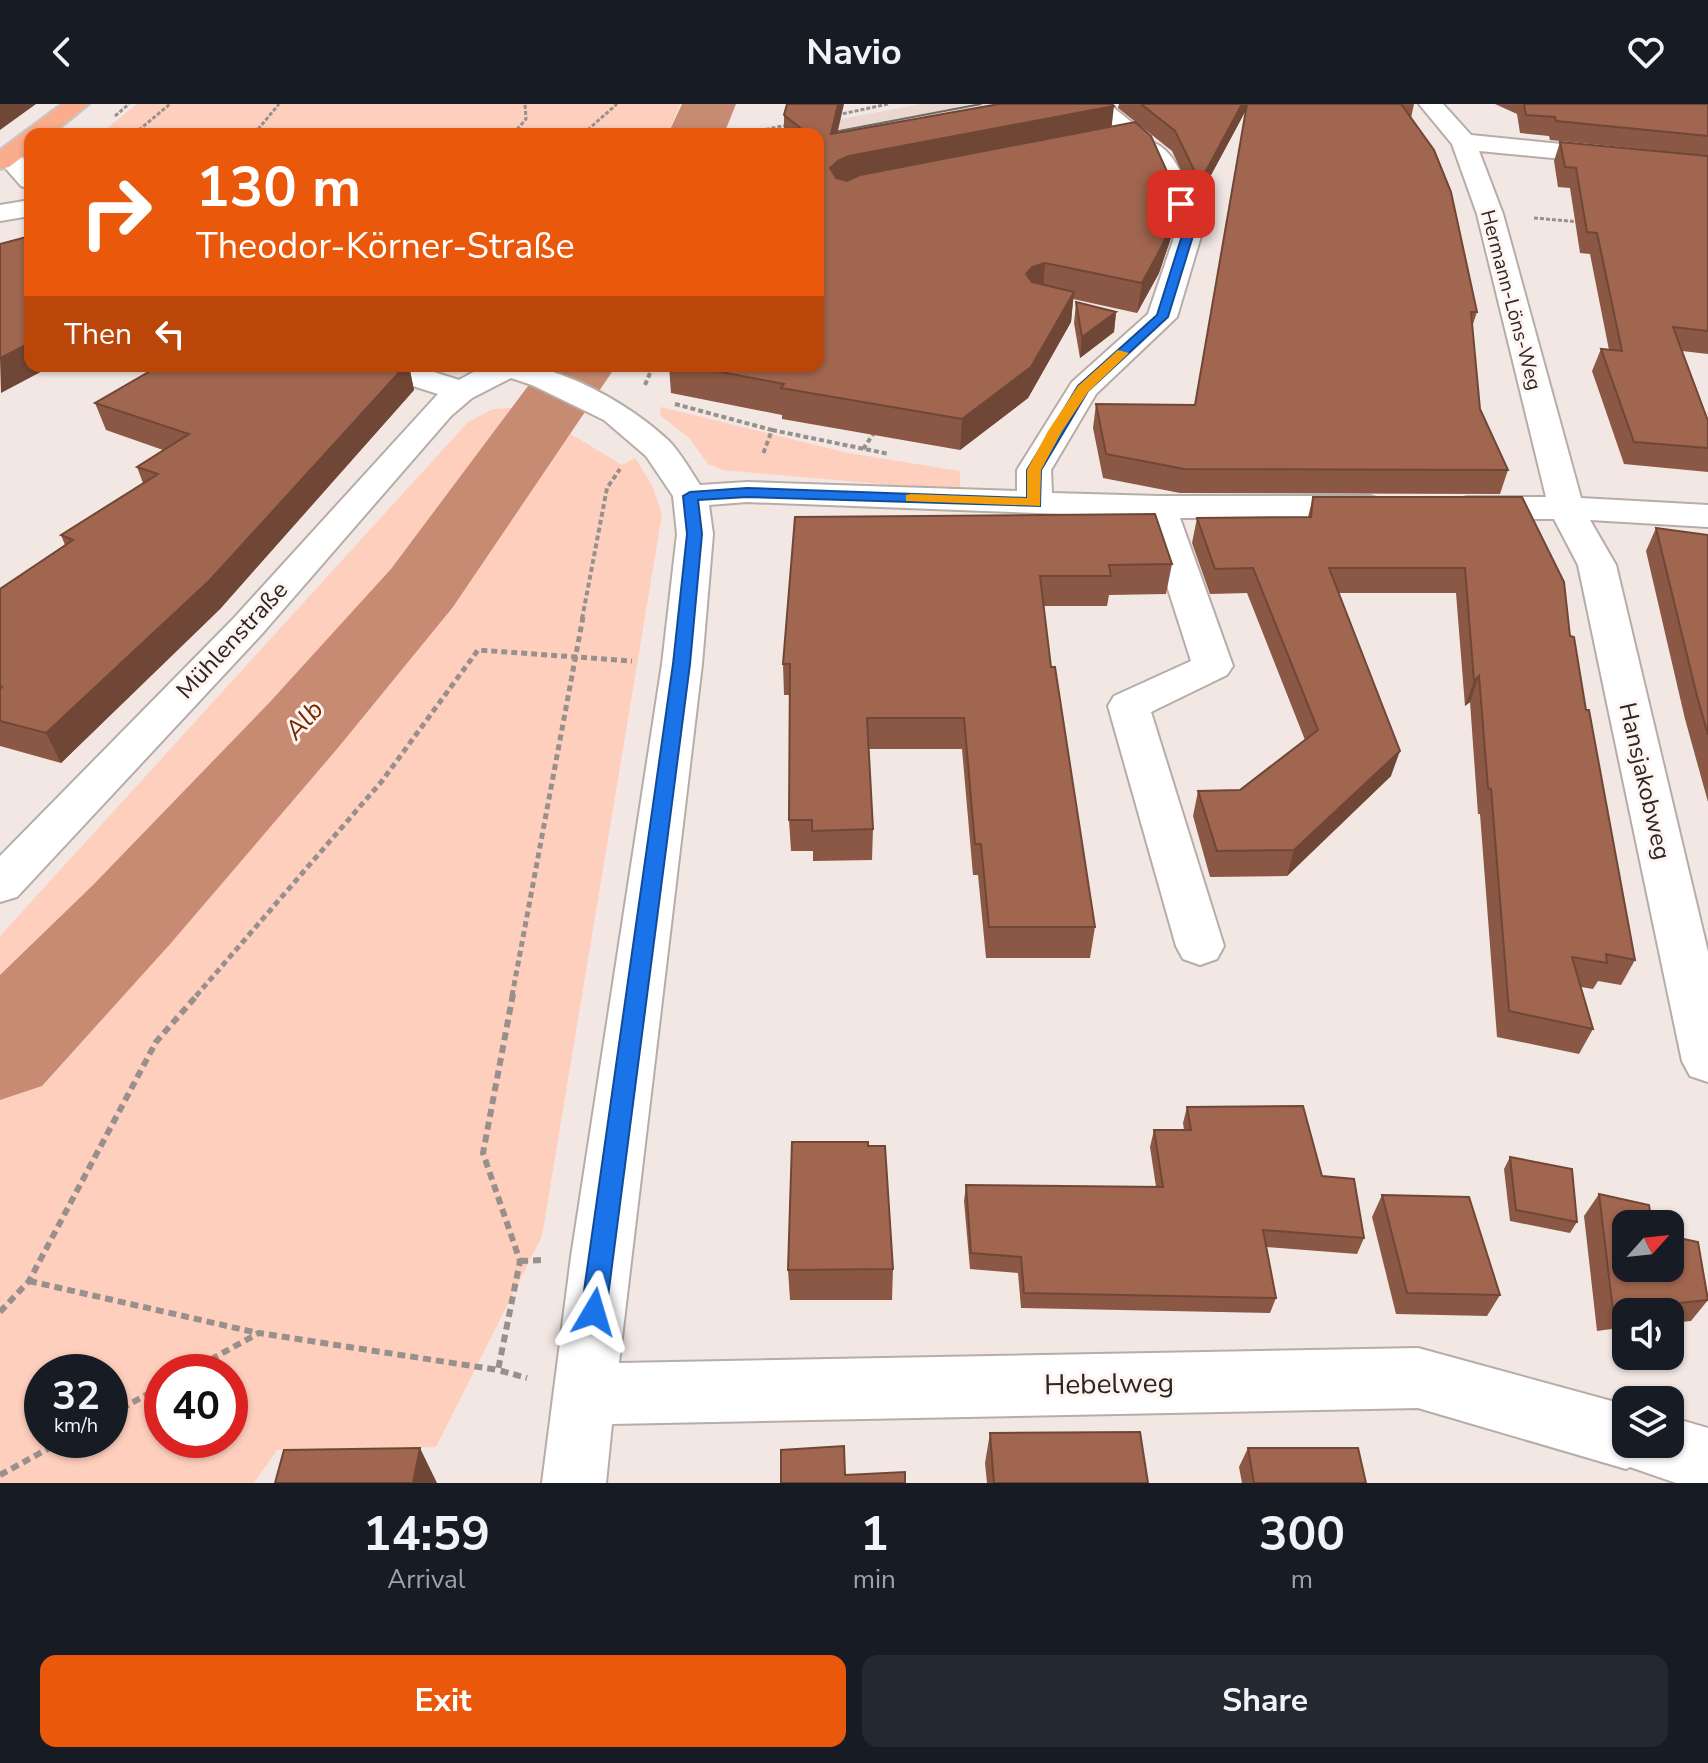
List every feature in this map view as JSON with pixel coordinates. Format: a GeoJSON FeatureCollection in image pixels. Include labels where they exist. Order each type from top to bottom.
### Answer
{"type":"FeatureCollection","features":[{"type":"Feature","properties":{"kind":"main road"},"geometry":{"type":"LineString","coordinates":[[45,128],[77,104]]}},
{"type":"Feature","properties":{"kind":"main road"},"geometry":{"type":"LineString","coordinates":[[4,159],[24,144]]}},
{"type":"Feature","properties":{"kind":"street"},"geometry":{"type":"LineString","coordinates":[[1035,503],[1034,470],[1077,398],[1162,317],[1191,226],[1161,158],[1094,104]]}},
{"type":"Feature","properties":{"kind":"street","name":"Hermann-Löns-Weg"},"geometry":{"type":"LineString","coordinates":[[1431,104],[1464,142],[1490,214],[1566,508]]}},
{"type":"Feature","properties":{"kind":"street"},"geometry":{"type":"LineString","coordinates":[[1077,149],[1138,137]]}},
{"type":"Feature","properties":{"kind":"street"},"geometry":{"type":"LineString","coordinates":[[1464,142],[1708,166]]}},
{"type":"Feature","properties":{"kind":"street"},"geometry":{"type":"LineString","coordinates":[[4,159],[24,176]]}},
{"type":"Feature","properties":{"kind":"street"},"geometry":{"type":"LineString","coordinates":[[0,193],[24,199]]}},
{"type":"Feature","properties":{"kind":"street"},"geometry":{"type":"LineString","coordinates":[[0,213],[24,209]]}},
{"type":"Feature","properties":{"kind":"street"},"geometry":{"type":"LineString","coordinates":[[1115,322],[1151,327]]}},
{"type":"Feature","properties":{"kind":"street"},"geometry":{"type":"LineString","coordinates":[[402,372],[461,391]]}},
{"type":"Feature","properties":{"kind":"street","name":"Mühlenstraße"},"geometry":{"type":"LineString","coordinates":[[0,885],[247,627],[440,409],[461,391],[497,372]]}},
{"type":"Feature","properties":{"kind":"street"},"geometry":{"type":"LineString","coordinates":[[523,372],[543,378],[608,409],[658,449],[690,496],[695,534],[682,664],[574,1483]]}},
{"type":"Feature","properties":{"kind":"street"},"geometry":{"type":"LineString","coordinates":[[690,496],[747,492],[1159,507],[1566,508],[1708,516]]}},
{"type":"Feature","properties":{"kind":"street"},"geometry":{"type":"LineString","coordinates":[[1159,507],[1213,666],[1129,706],[1200,946]]}},
{"type":"Feature","properties":{"kind":"street","name":"Hansjakobweg"},"geometry":{"type":"LineString","coordinates":[[1566,508],[1597,565],[1708,1061]]}},
{"type":"Feature","properties":{"kind":"street","name":"Hebelweg"},"geometry":{"type":"LineString","coordinates":[[584,1394],[1418,1378],[1612,1433]]}},
{"type":"Feature","properties":{"kind":"street"},"geometry":{"type":"LineString","coordinates":[[1684,1453],[1708,1460]]}},
{"type":"Feature","properties":{"kind":"path"},"geometry":{"type":"LineString","coordinates":[[141,128],[170,104]]}},
{"type":"Feature","properties":{"kind":"path"},"geometry":{"type":"LineString","coordinates":[[259,128],[279,104]]}},
{"type":"Feature","properties":{"kind":"path"},"geometry":{"type":"LineString","coordinates":[[518,128],[526,119],[525,104]]}},
{"type":"Feature","properties":{"kind":"path"},"geometry":{"type":"LineString","coordinates":[[590,128],[617,104]]}},
{"type":"Feature","properties":{"kind":"path"},"geometry":{"type":"LineString","coordinates":[[833,115],[888,104]]}},
{"type":"Feature","properties":{"kind":"path"},"geometry":{"type":"LineString","coordinates":[[772,128],[792,124]]}},
{"type":"Feature","properties":{"kind":"path"},"geometry":{"type":"LineString","coordinates":[[1490,214],[1583,223]]}},
{"type":"Feature","properties":{"kind":"path"},"geometry":{"type":"LineString","coordinates":[[669,402],[772,430],[747,492]]}},
{"type":"Feature","properties":{"kind":"path"},"geometry":{"type":"LineString","coordinates":[[863,449],[879,426]]}},
{"type":"Feature","properties":{"kind":"path"},"geometry":{"type":"LineString","coordinates":[[498,1370],[520,1261],[483,1153],[607,488],[642,435]]}},
{"type":"Feature","properties":{"kind":"path"},"geometry":{"type":"LineString","coordinates":[[0,1312],[29,1281],[156,1042],[382,781],[478,650],[682,664]]}},
{"type":"Feature","properties":{"kind":"path"},"geometry":{"type":"LineString","coordinates":[[29,1281],[259,1333],[498,1370],[584,1394]]}},
{"type":"Feature","properties":{"kind":"path"},"geometry":{"type":"LineString","coordinates":[[221,1354],[259,1333]]}},
{"type":"Feature","properties":{"kind":"path"},"geometry":{"type":"LineString","coordinates":[[0,1475],[31,1458]]}},
{"type":"Feature","properties":{"kind":"shaded area"},"geometry":{"type":"Polygon","coordinates":[[[137,104],[680,104],[670,128],[107,128],[137,104]]]}},
{"type":"Feature","properties":{"kind":"shaded area"},"geometry":{"type":"Polygon","coordinates":[[[921,104],[1016,104],[824,141],[824,128],[792,128],[921,104]]]}},
{"type":"Feature","properties":{"kind":"shaded area"},"geometry":{"type":"Polygon","coordinates":[[[526,407],[622,465],[635,458],[652,485],[662,514],[542,1236],[436,1447],[277,1450],[254,1483],[0,1483],[0,936],[468,422],[493,409],[526,407]]]}},
{"type":"Feature","properties":{"kind":"shaded area"},"geometry":{"type":"Polygon","coordinates":[[[661,407],[848,453],[960,471],[960,491],[723,470],[708,464],[689,438],[660,415],[661,407]]]}},
{"type":"Feature","properties":{"kind":"building"},"geometry":{"type":"Polygon","coordinates":[[[787,104],[838,104],[831,134],[999,104],[1112,104],[1114,106],[849,156],[830,168],[836,178],[847,181],[860,175],[1135,122],[1151,136],[1179,198],[1163,244],[1142,283],[1045,263],[1032,267],[1026,274],[1032,282],[1074,292],[1031,367],[962,419],[781,388],[784,384],[721,372],[824,372],[824,128],[800,128],[784,115],[787,104]]]}},
{"type":"Feature","properties":{"kind":"building"},"geometry":{"type":"Polygon","coordinates":[[[1141,104],[1242,104],[1200,182],[1175,131],[1141,104]]]}},
{"type":"Feature","properties":{"kind":"building"},"geometry":{"type":"Polygon","coordinates":[[[1247,104],[1401,104],[1434,150],[1451,192],[1477,312],[1471,312],[1480,409],[1508,470],[1184,469],[1106,454],[1096,404],[1195,405],[1247,104]]]}},
{"type":"Feature","properties":{"kind":"building"},"geometry":{"type":"Polygon","coordinates":[[[1524,104],[1708,104],[1708,136],[1556,121],[1555,117],[1526,115],[1524,104]]]}},
{"type":"Feature","properties":{"kind":"building"},"geometry":{"type":"Polygon","coordinates":[[[1560,142],[1708,156],[1708,331],[1673,327],[1708,421],[1708,448],[1634,442],[1601,349],[1622,351],[1597,233],[1587,232],[1576,168],[1565,167],[1560,142]]]}},
{"type":"Feature","properties":{"kind":"building"},"geometry":{"type":"Polygon","coordinates":[[[24,238],[24,346],[0,358],[0,244],[24,238]]]}},
{"type":"Feature","properties":{"kind":"building"},"geometry":{"type":"Polygon","coordinates":[[[1076,302],[1116,312],[1082,337],[1076,302]]]}},
{"type":"Feature","properties":{"kind":"building"},"geometry":{"type":"Polygon","coordinates":[[[149,372],[400,372],[210,580],[46,733],[0,721],[0,589],[73,540],[61,535],[158,474],[137,467],[189,434],[95,403],[149,372]]]}},
{"type":"Feature","properties":{"kind":"building"},"geometry":{"type":"Polygon","coordinates":[[[1313,497],[1522,497],[1564,582],[1570,636],[1574,637],[1586,710],[1589,710],[1635,960],[1606,954],[1607,963],[1572,957],[1593,1029],[1509,1011],[1491,789],[1488,788],[1479,676],[1474,681],[1465,568],[1329,568],[1400,751],[1294,850],[1217,851],[1198,791],[1240,790],[1318,730],[1253,568],[1215,569],[1197,518],[1311,517],[1313,497]]]}},
{"type":"Feature","properties":{"kind":"building"},"geometry":{"type":"Polygon","coordinates":[[[1155,514],[1172,564],[1109,565],[1111,576],[1040,576],[1051,667],[1055,667],[1095,927],[989,927],[981,844],[975,844],[964,718],[867,718],[873,829],[812,831],[812,820],[789,820],[790,664],[783,664],[795,517],[1155,514]]]}},
{"type":"Feature","properties":{"kind":"building"},"geometry":{"type":"Polygon","coordinates":[[[1656,528],[1708,535],[1708,735],[1697,696],[1656,528]]]}},
{"type":"Feature","properties":{"kind":"building"},"geometry":{"type":"Polygon","coordinates":[[[1303,1106],[1322,1176],[1354,1179],[1364,1238],[1263,1230],[1276,1298],[1024,1293],[1021,1257],[971,1253],[966,1185],[1163,1187],[1154,1130],[1191,1130],[1187,1107],[1303,1106]]]}},
{"type":"Feature","properties":{"kind":"building"},"geometry":{"type":"Polygon","coordinates":[[[792,1142],[868,1142],[868,1146],[885,1146],[893,1269],[788,1270],[792,1142]]]}},
{"type":"Feature","properties":{"kind":"building"},"geometry":{"type":"Polygon","coordinates":[[[1510,1157],[1572,1169],[1577,1222],[1516,1210],[1510,1157]]]}},
{"type":"Feature","properties":{"kind":"building"},"geometry":{"type":"Polygon","coordinates":[[[1599,1194],[1649,1205],[1650,1210],[1612,1210],[1612,1282],[1684,1282],[1684,1239],[1698,1242],[1708,1300],[1684,1303],[1684,1298],[1612,1298],[1612,1302],[1599,1194]]]}},
{"type":"Feature","properties":{"kind":"building"},"geometry":{"type":"Polygon","coordinates":[[[1382,1195],[1469,1197],[1500,1295],[1407,1293],[1382,1195]]]}},
{"type":"Feature","properties":{"kind":"building"},"geometry":{"type":"Polygon","coordinates":[[[1140,1432],[1148,1483],[994,1483],[990,1433],[1140,1432]]]}},
{"type":"Feature","properties":{"kind":"building"},"geometry":{"type":"Polygon","coordinates":[[[844,1446],[845,1475],[905,1472],[905,1483],[781,1483],[781,1450],[844,1446]]]}},
{"type":"Feature","properties":{"kind":"building"},"geometry":{"type":"Polygon","coordinates":[[[420,1448],[413,1483],[275,1483],[284,1450],[420,1448]]]}},
{"type":"Feature","properties":{"kind":"building"},"geometry":{"type":"Polygon","coordinates":[[[1248,1448],[1358,1448],[1366,1483],[1254,1483],[1248,1448]]]}},
{"type":"Feature","properties":{"kind":"waterway","name":"Alb"},"geometry":{"type":"LineString","coordinates":[[699,128],[709,104]]}},
{"type":"Feature","properties":{"kind":"waterway","name":"Alb"},"geometry":{"type":"LineString","coordinates":[[0,1051],[132,914],[303,726],[422,588],[576,372]]}},
{"type":"Feature","properties":{"kind":"tram line"},"geometry":{"type":"LineString","coordinates":[[824,134],[981,104]]}},
{"type":"Feature","properties":{"kind":"slow traffic"},"geometry":{"type":"LineString","coordinates":[[911,498],[1035,503],[1034,470],[1055,431],[1083,389],[1122,353]]}},
{"type":"Feature","properties":{"kind":"route"},"geometry":{"type":"LineString","coordinates":[[594,1312],[682,664],[695,534],[690,496],[747,492],[1035,503],[1034,470],[1083,389],[1162,317],[1191,226],[1181,204]]}}]}
